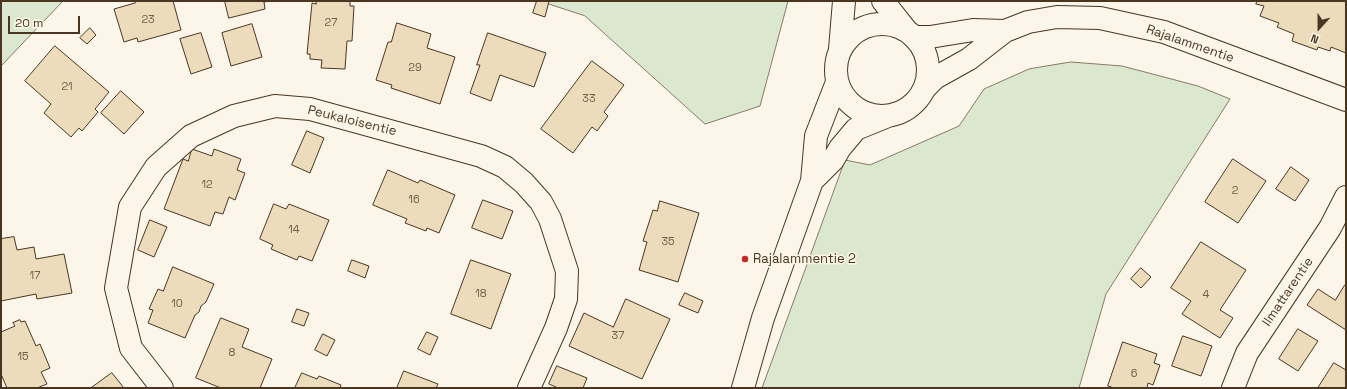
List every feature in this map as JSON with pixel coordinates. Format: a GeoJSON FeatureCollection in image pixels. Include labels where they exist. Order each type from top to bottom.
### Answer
{"type":"FeatureCollection","features":[{"type":"Feature","properties":{"kind":"street"},"geometry":{"type":"LineString","coordinates":[[844,1],[840,49],[836,66],[837,82],[842,94],[854,107],[869,114],[888,116]]}},
{"type":"Feature","properties":{"kind":"street"},"geometry":{"type":"LineString","coordinates":[[812,181],[833,160],[840,148],[856,129],[888,116],[903,112],[915,103],[925,88],[929,73],[928,61],[920,42],[910,33],[883,1]]}},
{"type":"Feature","properties":{"kind":"street","name":"Rajalammentie"},"geometry":{"type":"LineString","coordinates":[[925,88],[935,78],[969,60],[1005,31],[1028,22],[1057,17],[1100,18],[1164,32],[1346,100]]}},
{"type":"Feature","properties":{"kind":"street"},"geometry":{"type":"LineString","coordinates":[[840,49],[852,34],[863,27],[877,24],[892,24],[910,33]]}},
{"type":"Feature","properties":{"kind":"street","name":"Rajalammentie"},"geometry":{"type":"LineString","coordinates":[[910,33],[930,37],[973,30],[1005,31]]}},
{"type":"Feature","properties":{"kind":"street"},"geometry":{"type":"LineString","coordinates":[[743,388],[763,318],[812,181],[816,136],[837,82]]}},
{"type":"Feature","properties":{"kind":"street","name":"Peukaloisentie"},"geometry":{"type":"LineString","coordinates":[[162,388],[131,348],[116,288],[130,207],[156,167],[191,136],[234,116],[275,106],[310,109],[481,156],[505,167],[541,202],[550,219],[567,271],[566,299],[556,328],[529,388]]}},
{"type":"Feature","properties":{"kind":"street","name":"Ilmattarentie"},"geometry":{"type":"LineString","coordinates":[[1233,388],[1247,353],[1330,228],[1346,197]]}},
{"type":"Feature","properties":{"kind":"green space"},"geometry":{"type":"Polygon","coordinates":[[[1,1],[63,1],[1,66],[1,1]]]}},
{"type":"Feature","properties":{"kind":"green space"},"geometry":{"type":"Polygon","coordinates":[[[540,1],[788,1],[760,106],[705,124],[585,16],[540,1]]]}},
{"type":"Feature","properties":{"kind":"green space"},"geometry":{"type":"Polygon","coordinates":[[[1071,62],[1122,66],[1198,86],[1230,99],[1106,294],[1079,388],[762,388],[845,160],[870,165],[959,126],[984,89],[1029,69],[1071,62]]]}},
{"type":"Feature","properties":{"kind":"building"},"geometry":{"type":"Polygon","coordinates":[[[135,1],[173,1],[181,30],[138,42],[137,38],[124,42],[114,9],[135,3],[135,1]]]}},
{"type":"Feature","properties":{"kind":"building"},"geometry":{"type":"Polygon","coordinates":[[[225,1],[270,1],[264,2],[265,9],[229,18],[225,1]]]}},
{"type":"Feature","properties":{"kind":"building"},"geometry":{"type":"Polygon","coordinates":[[[316,1],[350,1],[350,6],[354,6],[352,41],[347,41],[345,69],[321,68],[322,60],[310,59],[310,54],[307,54],[312,3],[316,4],[316,1]]]}},
{"type":"Feature","properties":{"kind":"building"},"geometry":{"type":"Polygon","coordinates":[[[537,1],[549,1],[545,17],[533,13],[537,1]]]}},
{"type":"Feature","properties":{"kind":"building"},"geometry":{"type":"Polygon","coordinates":[[[1258,1],[1346,2],[1346,53],[1331,47],[1330,51],[1318,47],[1317,50],[1292,41],[1294,34],[1277,27],[1279,23],[1260,16],[1264,6],[1256,4],[1258,1]]]}},
{"type":"Feature","properties":{"kind":"building"},"geometry":{"type":"Polygon","coordinates":[[[397,23],[431,34],[427,48],[455,57],[440,104],[391,88],[392,85],[376,80],[388,42],[391,42],[397,23]]]}},
{"type":"Feature","properties":{"kind":"building"},"geometry":{"type":"Polygon","coordinates":[[[252,24],[262,57],[231,66],[222,33],[252,24]]]}},
{"type":"Feature","properties":{"kind":"building"},"geometry":{"type":"Polygon","coordinates":[[[90,28],[96,35],[87,44],[80,38],[90,28]]]}},
{"type":"Feature","properties":{"kind":"building"},"geometry":{"type":"Polygon","coordinates":[[[201,33],[212,67],[191,74],[180,39],[201,33]]]}},
{"type":"Feature","properties":{"kind":"building"},"geometry":{"type":"Polygon","coordinates":[[[488,33],[546,53],[534,87],[500,75],[491,101],[470,93],[480,65],[477,65],[488,33]]]}},
{"type":"Feature","properties":{"kind":"building"},"geometry":{"type":"Polygon","coordinates":[[[55,46],[109,92],[95,109],[98,112],[82,131],[79,128],[71,137],[44,113],[51,104],[25,81],[55,46]]]}},
{"type":"Feature","properties":{"kind":"building"},"geometry":{"type":"Polygon","coordinates":[[[592,61],[624,85],[604,112],[608,116],[597,131],[592,127],[573,153],[541,129],[592,61]]]}},
{"type":"Feature","properties":{"kind":"building"},"geometry":{"type":"Polygon","coordinates":[[[121,91],[144,112],[124,134],[101,113],[121,91]]]}},
{"type":"Feature","properties":{"kind":"building"},"geometry":{"type":"Polygon","coordinates":[[[307,131],[324,138],[310,173],[292,165],[307,131]]]}},
{"type":"Feature","properties":{"kind":"building"},"geometry":{"type":"Polygon","coordinates":[[[192,149],[212,156],[214,149],[241,159],[237,170],[245,173],[235,200],[229,197],[223,214],[215,212],[210,226],[164,209],[183,159],[188,161],[192,149]]]}},
{"type":"Feature","properties":{"kind":"building"},"geometry":{"type":"Polygon","coordinates":[[[1233,159],[1266,181],[1238,223],[1205,202],[1233,159]]]}},
{"type":"Feature","properties":{"kind":"building"},"geometry":{"type":"Polygon","coordinates":[[[1291,167],[1309,180],[1295,201],[1276,189],[1291,167]]]}},
{"type":"Feature","properties":{"kind":"building"},"geometry":{"type":"Polygon","coordinates":[[[388,170],[418,183],[420,180],[455,195],[439,233],[427,228],[426,231],[405,223],[407,219],[373,205],[388,170]]]}},
{"type":"Feature","properties":{"kind":"building"},"geometry":{"type":"Polygon","coordinates":[[[483,200],[513,211],[502,239],[472,228],[483,200]]]}},
{"type":"Feature","properties":{"kind":"building"},"geometry":{"type":"Polygon","coordinates":[[[660,201],[699,213],[678,282],[639,270],[647,242],[643,241],[653,210],[657,211],[660,201]]]}},
{"type":"Feature","properties":{"kind":"building"},"geometry":{"type":"Polygon","coordinates":[[[274,204],[286,209],[289,204],[329,220],[312,261],[299,256],[297,260],[271,249],[273,245],[260,239],[274,204]]]}},
{"type":"Feature","properties":{"kind":"building"},"geometry":{"type":"Polygon","coordinates":[[[150,220],[167,227],[154,257],[138,250],[150,220]]]}},
{"type":"Feature","properties":{"kind":"building"},"geometry":{"type":"Polygon","coordinates":[[[14,237],[17,250],[34,247],[36,259],[64,254],[72,293],[37,299],[36,294],[1,301],[1,239],[14,237]]]}},
{"type":"Feature","properties":{"kind":"building"},"geometry":{"type":"Polygon","coordinates":[[[1201,242],[1246,270],[1220,310],[1233,318],[1220,338],[1182,314],[1191,301],[1171,288],[1201,242]]]}},
{"type":"Feature","properties":{"kind":"building"},"geometry":{"type":"Polygon","coordinates":[[[352,260],[369,266],[365,278],[348,271],[352,260]]]}},
{"type":"Feature","properties":{"kind":"building"},"geometry":{"type":"Polygon","coordinates":[[[471,260],[511,274],[491,329],[451,314],[471,260]]]}},
{"type":"Feature","properties":{"kind":"building"},"geometry":{"type":"Polygon","coordinates":[[[173,267],[214,284],[206,302],[201,306],[199,312],[195,315],[185,338],[148,323],[153,310],[149,309],[158,289],[163,291],[173,267]]]}},
{"type":"Feature","properties":{"kind":"building"},"geometry":{"type":"Polygon","coordinates":[[[1141,268],[1151,277],[1141,288],[1131,279],[1141,268]]]}},
{"type":"Feature","properties":{"kind":"building"},"geometry":{"type":"Polygon","coordinates":[[[1345,285],[1346,330],[1307,305],[1318,289],[1335,300],[1345,285]]]}},
{"type":"Feature","properties":{"kind":"building"},"geometry":{"type":"Polygon","coordinates":[[[685,293],[703,301],[698,313],[679,305],[685,293]]]}},
{"type":"Feature","properties":{"kind":"building"},"geometry":{"type":"Polygon","coordinates":[[[626,299],[670,319],[642,379],[569,346],[584,313],[613,327],[626,299]]]}},
{"type":"Feature","properties":{"kind":"building"},"geometry":{"type":"Polygon","coordinates":[[[297,309],[309,313],[304,326],[292,322],[297,309]]]}},
{"type":"Feature","properties":{"kind":"building"},"geometry":{"type":"Polygon","coordinates":[[[221,318],[249,329],[242,347],[272,359],[260,388],[221,388],[196,378],[221,318]]]}},
{"type":"Feature","properties":{"kind":"building"},"geometry":{"type":"Polygon","coordinates":[[[20,320],[21,322],[25,321],[36,346],[40,344],[50,368],[41,372],[47,384],[37,388],[7,388],[1,374],[1,332],[15,326],[13,323],[20,320]]]}},
{"type":"Feature","properties":{"kind":"building"},"geometry":{"type":"Polygon","coordinates":[[[1298,329],[1318,341],[1298,371],[1279,359],[1298,329]]]}},
{"type":"Feature","properties":{"kind":"building"},"geometry":{"type":"Polygon","coordinates":[[[427,332],[438,337],[430,355],[418,349],[427,332]]]}},
{"type":"Feature","properties":{"kind":"building"},"geometry":{"type":"Polygon","coordinates":[[[323,334],[335,340],[327,356],[315,350],[323,334]]]}},
{"type":"Feature","properties":{"kind":"building"},"geometry":{"type":"Polygon","coordinates":[[[1183,336],[1212,346],[1201,376],[1172,366],[1183,336]]]}},
{"type":"Feature","properties":{"kind":"building"},"geometry":{"type":"Polygon","coordinates":[[[1123,342],[1157,354],[1154,363],[1160,365],[1153,385],[1148,383],[1147,388],[1114,388],[1108,386],[1123,342]]]}},
{"type":"Feature","properties":{"kind":"building"},"geometry":{"type":"Polygon","coordinates":[[[1334,363],[1346,370],[1346,388],[1318,388],[1334,363]]]}},
{"type":"Feature","properties":{"kind":"building"},"geometry":{"type":"Polygon","coordinates":[[[557,366],[587,378],[583,388],[558,388],[549,384],[557,366]]]}},
{"type":"Feature","properties":{"kind":"building"},"geometry":{"type":"Polygon","coordinates":[[[404,371],[438,384],[436,388],[397,388],[404,371]]]}},
{"type":"Feature","properties":{"kind":"building"},"geometry":{"type":"Polygon","coordinates":[[[112,373],[124,388],[91,388],[112,373]]]}},
{"type":"Feature","properties":{"kind":"building"},"geometry":{"type":"Polygon","coordinates":[[[302,373],[317,379],[319,376],[341,385],[340,388],[295,388],[302,373]]]}},
{"type":"Feature","properties":{"kind":"place","name":"Rajalammentie 2"},"geometry":{"type":"Point","coordinates":[745,259]}}]}
